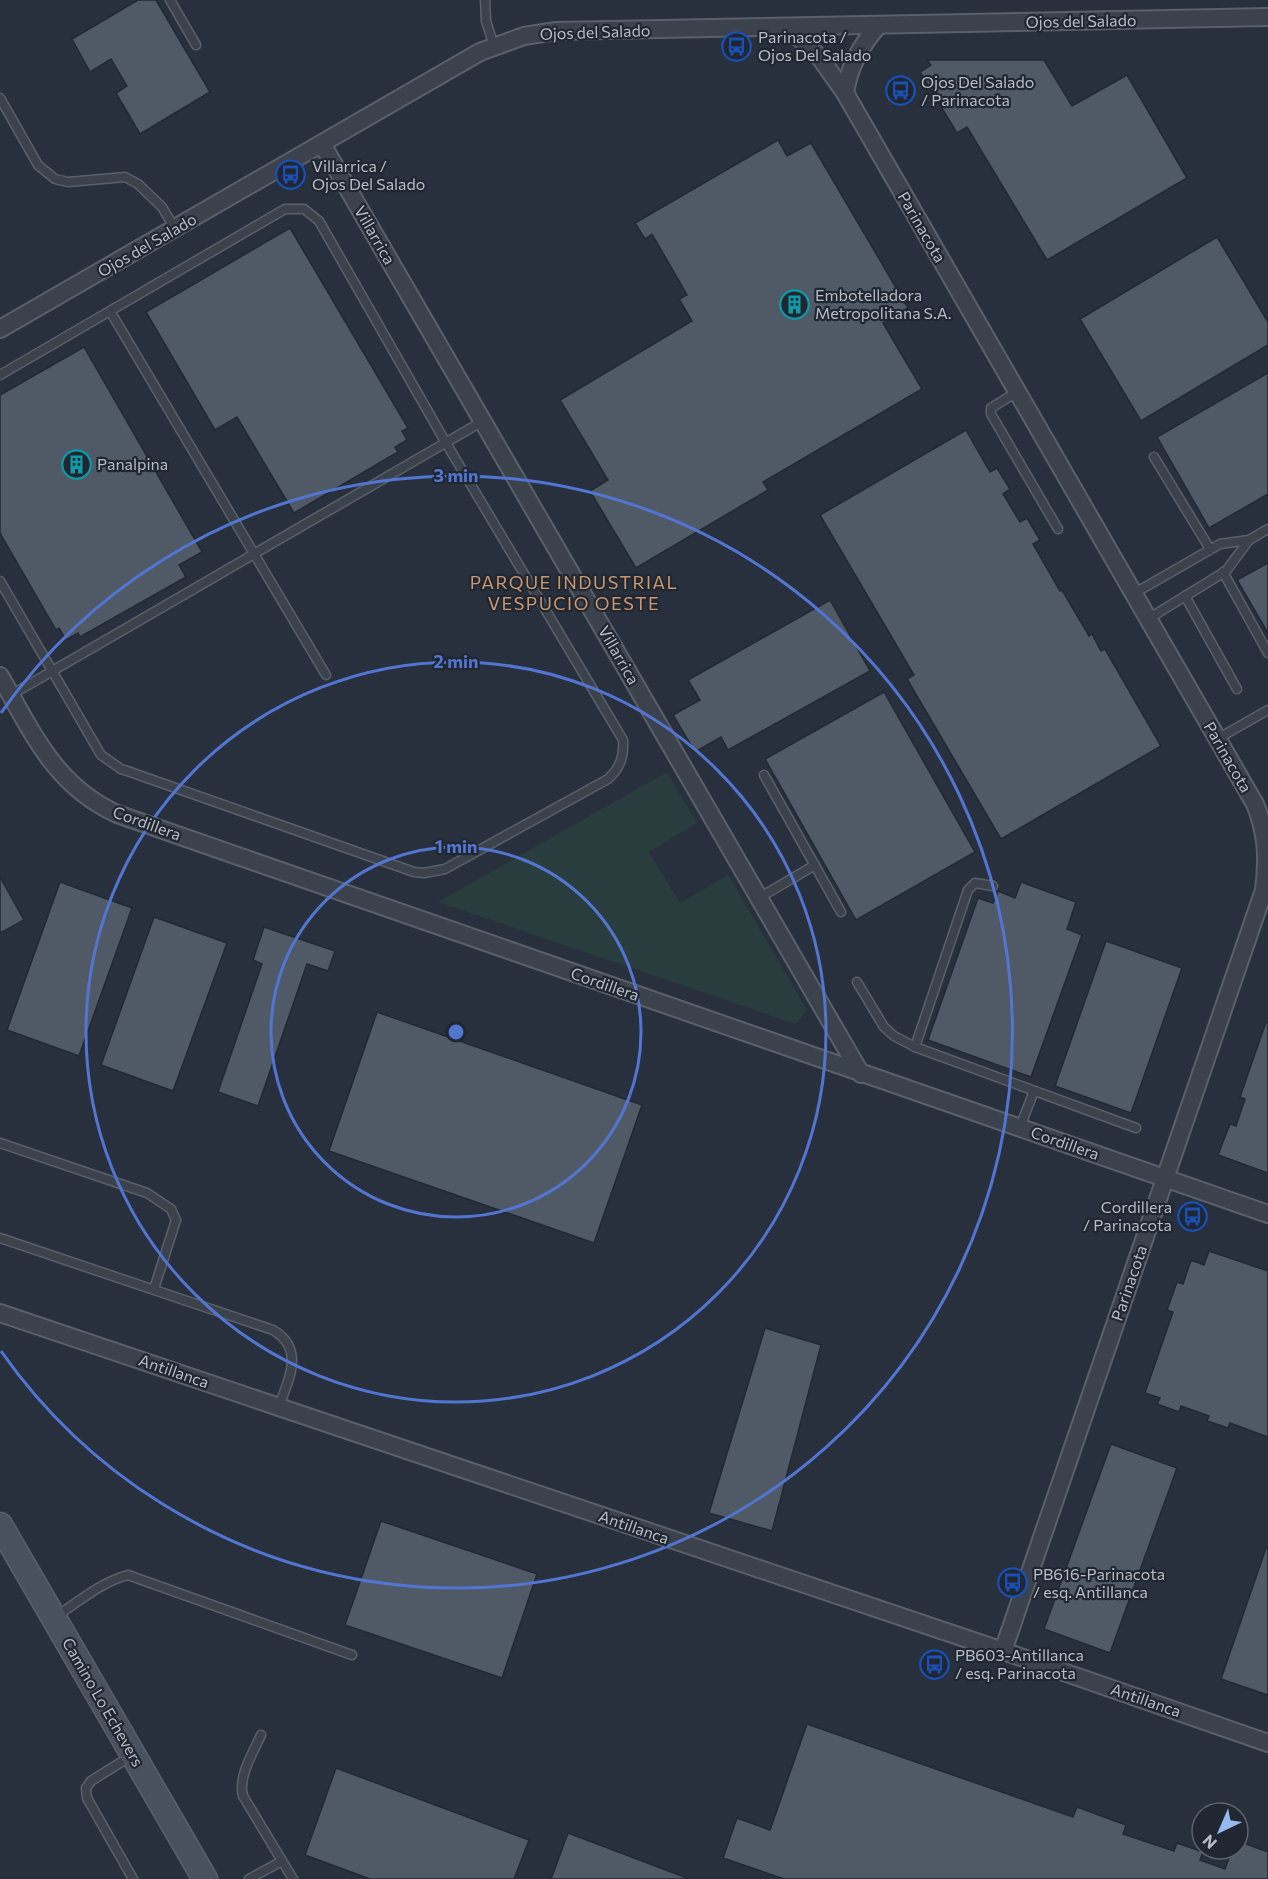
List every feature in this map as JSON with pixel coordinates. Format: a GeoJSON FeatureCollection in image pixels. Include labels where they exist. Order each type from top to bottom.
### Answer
{"type":"FeatureCollection","features":[{"type":"Feature","properties":{"kind":"main road","name":"Camino Lo Echevers"},"geometry":{"type":"LineString","coordinates":[[0,1525],[205,1879]]}},
{"type":"Feature","properties":{"kind":"street","name":"Ojos del Salado"},"geometry":{"type":"LineString","coordinates":[[0,329],[494,46],[524,36],[556,32],[1268,17]]}},
{"type":"Feature","properties":{"kind":"street"},"geometry":{"type":"LineString","coordinates":[[845,93],[856,57],[878,26]]}},
{"type":"Feature","properties":{"kind":"street","name":"Parinacota"},"geometry":{"type":"LineString","coordinates":[[789,28],[821,59],[845,93],[1217,739],[1260,816],[1267,843],[1267,873],[1259,906],[1003,1651]]}},
{"type":"Feature","properties":{"kind":"street","name":"Villarrica"},"geometry":{"type":"LineString","coordinates":[[322,144],[861,1074]]}},
{"type":"Feature","properties":{"kind":"street","name":"Cordillera"},"geometry":{"type":"LineString","coordinates":[[0,676],[57,770],[80,792],[117,814],[1268,1214]]}},
{"type":"Feature","properties":{"kind":"street","name":"Antillanca"},"geometry":{"type":"LineString","coordinates":[[0,1313],[1003,1651],[1268,1743]]}},
{"type":"Feature","properties":{"kind":"lane"},"geometry":{"type":"LineString","coordinates":[[170,0],[196,45]]}},
{"type":"Feature","properties":{"kind":"lane"},"geometry":{"type":"LineString","coordinates":[[485,0],[486,21],[494,46]]}},
{"type":"Feature","properties":{"kind":"lane"},"geometry":{"type":"LineString","coordinates":[[0,98],[38,165],[55,179],[68,182],[125,177],[138,184],[162,207],[175,229]]}},
{"type":"Feature","properties":{"kind":"lane"},"geometry":{"type":"LineString","coordinates":[[0,375],[285,209],[304,209],[319,221],[446,443],[623,740],[622,761],[608,779],[445,868],[424,873],[414,872],[121,769],[101,755],[0,581]]}},
{"type":"Feature","properties":{"kind":"lane"},"geometry":{"type":"LineString","coordinates":[[110,310],[326,675]]}},
{"type":"Feature","properties":{"kind":"lane"},"geometry":{"type":"LineString","coordinates":[[1017,392],[992,408],[991,414],[1058,529]]}},
{"type":"Feature","properties":{"kind":"lane"},"geometry":{"type":"LineString","coordinates":[[11,695],[483,422]]}},
{"type":"Feature","properties":{"kind":"lane"},"geometry":{"type":"LineString","coordinates":[[1154,457],[1210,549]]}},
{"type":"Feature","properties":{"kind":"lane"},"geometry":{"type":"LineString","coordinates":[[1133,594],[1220,544],[1249,540],[1268,529]]}},
{"type":"Feature","properties":{"kind":"lane"},"geometry":{"type":"LineString","coordinates":[[1148,620],[1232,565],[1249,540]]}},
{"type":"Feature","properties":{"kind":"lane"},"geometry":{"type":"LineString","coordinates":[[1223,572],[1268,653]]}},
{"type":"Feature","properties":{"kind":"lane"},"geometry":{"type":"LineString","coordinates":[[1185,596],[1237,689]]}},
{"type":"Feature","properties":{"kind":"lane"},"geometry":{"type":"LineString","coordinates":[[1217,739],[1268,710]]}},
{"type":"Feature","properties":{"kind":"lane"},"geometry":{"type":"LineString","coordinates":[[764,775],[841,912]]}},
{"type":"Feature","properties":{"kind":"lane"},"geometry":{"type":"LineString","coordinates":[[759,898],[815,864]]}},
{"type":"Feature","properties":{"kind":"lane"},"geometry":{"type":"LineString","coordinates":[[915,1047],[968,890],[975,883],[993,886]]}},
{"type":"Feature","properties":{"kind":"lane"},"geometry":{"type":"LineString","coordinates":[[857,982],[884,1027],[894,1036],[915,1047],[1136,1128]]}},
{"type":"Feature","properties":{"kind":"lane"},"geometry":{"type":"LineString","coordinates":[[1020,1127],[1034,1091]]}},
{"type":"Feature","properties":{"kind":"lane"},"geometry":{"type":"LineString","coordinates":[[0,1143],[147,1193],[171,1209],[176,1220],[154,1289]]}},
{"type":"Feature","properties":{"kind":"lane"},"geometry":{"type":"LineString","coordinates":[[0,1238],[283,1335],[290,1345],[292,1364],[289,1381],[279,1406]]}},
{"type":"Feature","properties":{"kind":"lane"},"geometry":{"type":"LineString","coordinates":[[54,1618],[97,1588],[115,1578],[128,1575],[352,1655]]}},
{"type":"Feature","properties":{"kind":"lane"},"geometry":{"type":"LineString","coordinates":[[261,1735],[244,1774],[243,1796],[293,1879]]}},
{"type":"Feature","properties":{"kind":"lane"},"geometry":{"type":"LineString","coordinates":[[133,1755],[91,1781],[86,1788],[87,1798],[133,1879]]}},
{"type":"Feature","properties":{"kind":"lane"},"geometry":{"type":"LineString","coordinates":[[249,1879],[282,1861]]}},
{"type":"Feature","properties":{"kind":"shaded area"},"geometry":{"type":"Polygon","coordinates":[[[667,772],[697,823],[649,852],[680,903],[728,875],[807,1010],[796,1024],[438,902],[667,772]]]}},
{"type":"Feature","properties":{"kind":"building"},"geometry":{"type":"Polygon","coordinates":[[[138,0],[156,0],[210,92],[140,134],[116,93],[127,86],[111,59],[90,72],[72,39],[138,0]]]}},
{"type":"Feature","properties":{"kind":"building"},"geometry":{"type":"Polygon","coordinates":[[[927,60],[1044,60],[1072,106],[1127,75],[1187,178],[1047,260],[967,127],[957,133],[920,72],[931,65],[927,60]]]}},
{"type":"Feature","properties":{"kind":"building","name":"Embotelladora Metropolitana S.A."},"geometry":{"type":"Polygon","coordinates":[[[778,140],[787,156],[811,143],[908,308],[883,323],[922,389],[763,482],[768,490],[636,568],[590,491],[608,480],[560,400],[692,321],[679,299],[687,295],[652,234],[645,239],[635,223],[778,140]]]}},
{"type":"Feature","properties":{"kind":"building"},"geometry":{"type":"Polygon","coordinates":[[[290,228],[408,428],[402,431],[407,440],[395,447],[398,452],[294,513],[237,417],[215,430],[146,312],[290,228]]]}},
{"type":"Feature","properties":{"kind":"building"},"geometry":{"type":"Polygon","coordinates":[[[1217,237],[1268,322],[1268,345],[1141,421],[1080,319],[1217,237]]]}},
{"type":"Feature","properties":{"kind":"building","name":"Panalpina"},"geometry":{"type":"Polygon","coordinates":[[[84,347],[202,552],[179,565],[186,577],[80,637],[78,633],[66,640],[59,628],[56,630],[0,533],[0,395],[84,347]]]}},
{"type":"Feature","properties":{"kind":"building"},"geometry":{"type":"Polygon","coordinates":[[[1268,373],[1268,494],[1209,528],[1157,437],[1268,373]]]}},
{"type":"Feature","properties":{"kind":"building"},"geometry":{"type":"Polygon","coordinates":[[[966,430],[990,472],[997,468],[1010,489],[1003,494],[1020,522],[1027,518],[1040,540],[1033,544],[1060,591],[1062,590],[1089,636],[1092,634],[1101,651],[1105,649],[1161,746],[1001,839],[907,679],[914,675],[820,515],[966,430]]]}},
{"type":"Feature","properties":{"kind":"building"},"geometry":{"type":"Polygon","coordinates":[[[1268,563],[1268,633],[1237,580],[1268,563]]]}},
{"type":"Feature","properties":{"kind":"building"},"geometry":{"type":"Polygon","coordinates":[[[830,600],[870,671],[728,750],[721,737],[695,752],[673,715],[700,700],[688,680],[830,600]]]}},
{"type":"Feature","properties":{"kind":"building"},"geometry":{"type":"Polygon","coordinates":[[[884,692],[975,852],[856,920],[765,759],[884,692]]]}},
{"type":"Feature","properties":{"kind":"building"},"geometry":{"type":"Polygon","coordinates":[[[0,877],[24,920],[0,933],[0,877]]]}},
{"type":"Feature","properties":{"kind":"building"},"geometry":{"type":"Polygon","coordinates":[[[60,882],[132,908],[79,1056],[7,1030],[60,882]]]}},
{"type":"Feature","properties":{"kind":"building"},"geometry":{"type":"Polygon","coordinates":[[[1021,882],[1076,902],[1067,929],[1082,935],[1031,1077],[928,1040],[978,898],[993,903],[998,891],[1015,898],[1021,882]]]}},
{"type":"Feature","properties":{"kind":"building"},"geometry":{"type":"Polygon","coordinates":[[[154,917],[227,943],[173,1091],[101,1065],[154,917]]]}},
{"type":"Feature","properties":{"kind":"building"},"geometry":{"type":"Polygon","coordinates":[[[264,927],[335,951],[328,971],[307,964],[258,1106],[218,1092],[262,964],[253,960],[264,927]]]}},
{"type":"Feature","properties":{"kind":"building"},"geometry":{"type":"Polygon","coordinates":[[[1106,941],[1182,968],[1131,1113],[1055,1086],[1106,941]]]}},
{"type":"Feature","properties":{"kind":"building"},"geometry":{"type":"Polygon","coordinates":[[[377,1012],[642,1105],[594,1243],[329,1151],[377,1012]]]}},
{"type":"Feature","properties":{"kind":"building"},"geometry":{"type":"Polygon","coordinates":[[[1266,1022],[1268,1022],[1268,1173],[1218,1155],[1230,1124],[1236,1126],[1245,1099],[1240,1097],[1266,1022]]]}},
{"type":"Feature","properties":{"kind":"building"},"geometry":{"type":"Polygon","coordinates":[[[1209,1251],[1268,1271],[1268,1437],[1230,1423],[1228,1428],[1207,1421],[1209,1416],[1181,1406],[1179,1412],[1157,1404],[1160,1398],[1145,1393],[1173,1312],[1167,1310],[1177,1282],[1183,1284],[1191,1260],[1204,1265],[1209,1251]]]}},
{"type":"Feature","properties":{"kind":"building"},"geometry":{"type":"Polygon","coordinates":[[[765,1328],[821,1345],[772,1531],[709,1513],[765,1328]]]}},
{"type":"Feature","properties":{"kind":"building"},"geometry":{"type":"Polygon","coordinates":[[[1111,1444],[1177,1468],[1110,1653],[1044,1629],[1111,1444]]]}},
{"type":"Feature","properties":{"kind":"building"},"geometry":{"type":"Polygon","coordinates":[[[381,1521],[537,1574],[502,1678],[345,1625],[381,1521]]]}},
{"type":"Feature","properties":{"kind":"building"},"geometry":{"type":"Polygon","coordinates":[[[1266,1548],[1268,1549],[1268,1695],[1221,1679],[1266,1548]]]}},
{"type":"Feature","properties":{"kind":"building"},"geometry":{"type":"Polygon","coordinates":[[[807,1724],[1073,1817],[1077,1807],[1126,1825],[1123,1834],[1174,1851],[1177,1843],[1190,1848],[1190,1861],[1203,1861],[1225,1869],[1228,1861],[1250,1861],[1250,1845],[1268,1852],[1268,1879],[784,1879],[723,1858],[737,1818],[770,1830],[807,1724]]]}},
{"type":"Feature","properties":{"kind":"building"},"geometry":{"type":"Polygon","coordinates":[[[336,1768],[529,1840],[514,1879],[370,1879],[305,1855],[336,1768]]]}},
{"type":"Feature","properties":{"kind":"building"},"geometry":{"type":"Polygon","coordinates":[[[568,1833],[687,1878],[687,1879],[551,1879],[568,1833]]]}},
{"type":"Feature","properties":{"kind":"place","name":"Parinacota / Ojos Del Salado"},"geometry":{"type":"Point","coordinates":[737,46]}},
{"type":"Feature","properties":{"kind":"place","name":"Ojos Del Salado / Parinacota"},"geometry":{"type":"Point","coordinates":[900,91]}},
{"type":"Feature","properties":{"kind":"place","name":"Villarrica / Ojos Del Salado"},"geometry":{"type":"Point","coordinates":[291,175]}},
{"type":"Feature","properties":{"kind":"place","name":"Embotelladora Metropolitana S.A."},"geometry":{"type":"Point","coordinates":[794,304]}},
{"type":"Feature","properties":{"kind":"place","name":"Panalpina"},"geometry":{"type":"Point","coordinates":[76,464]}},
{"type":"Feature","properties":{"kind":"place","name":"Cordillera / Parinacota"},"geometry":{"type":"Point","coordinates":[1193,1216]}},
{"type":"Feature","properties":{"kind":"place","name":"PB616-Parinacota / esq. Antillanca"},"geometry":{"type":"Point","coordinates":[1012,1583]}},
{"type":"Feature","properties":{"kind":"place","name":"PB603-Antillanca / esq. Parinacota"},"geometry":{"type":"Point","coordinates":[934,1664]}},
{"type":"Feature","properties":{"kind":"district","name":"PARQUE INDUSTRIAL VESPUCIO OESTE"},"geometry":{"type":"Point","coordinates":[574,593]}}]}
